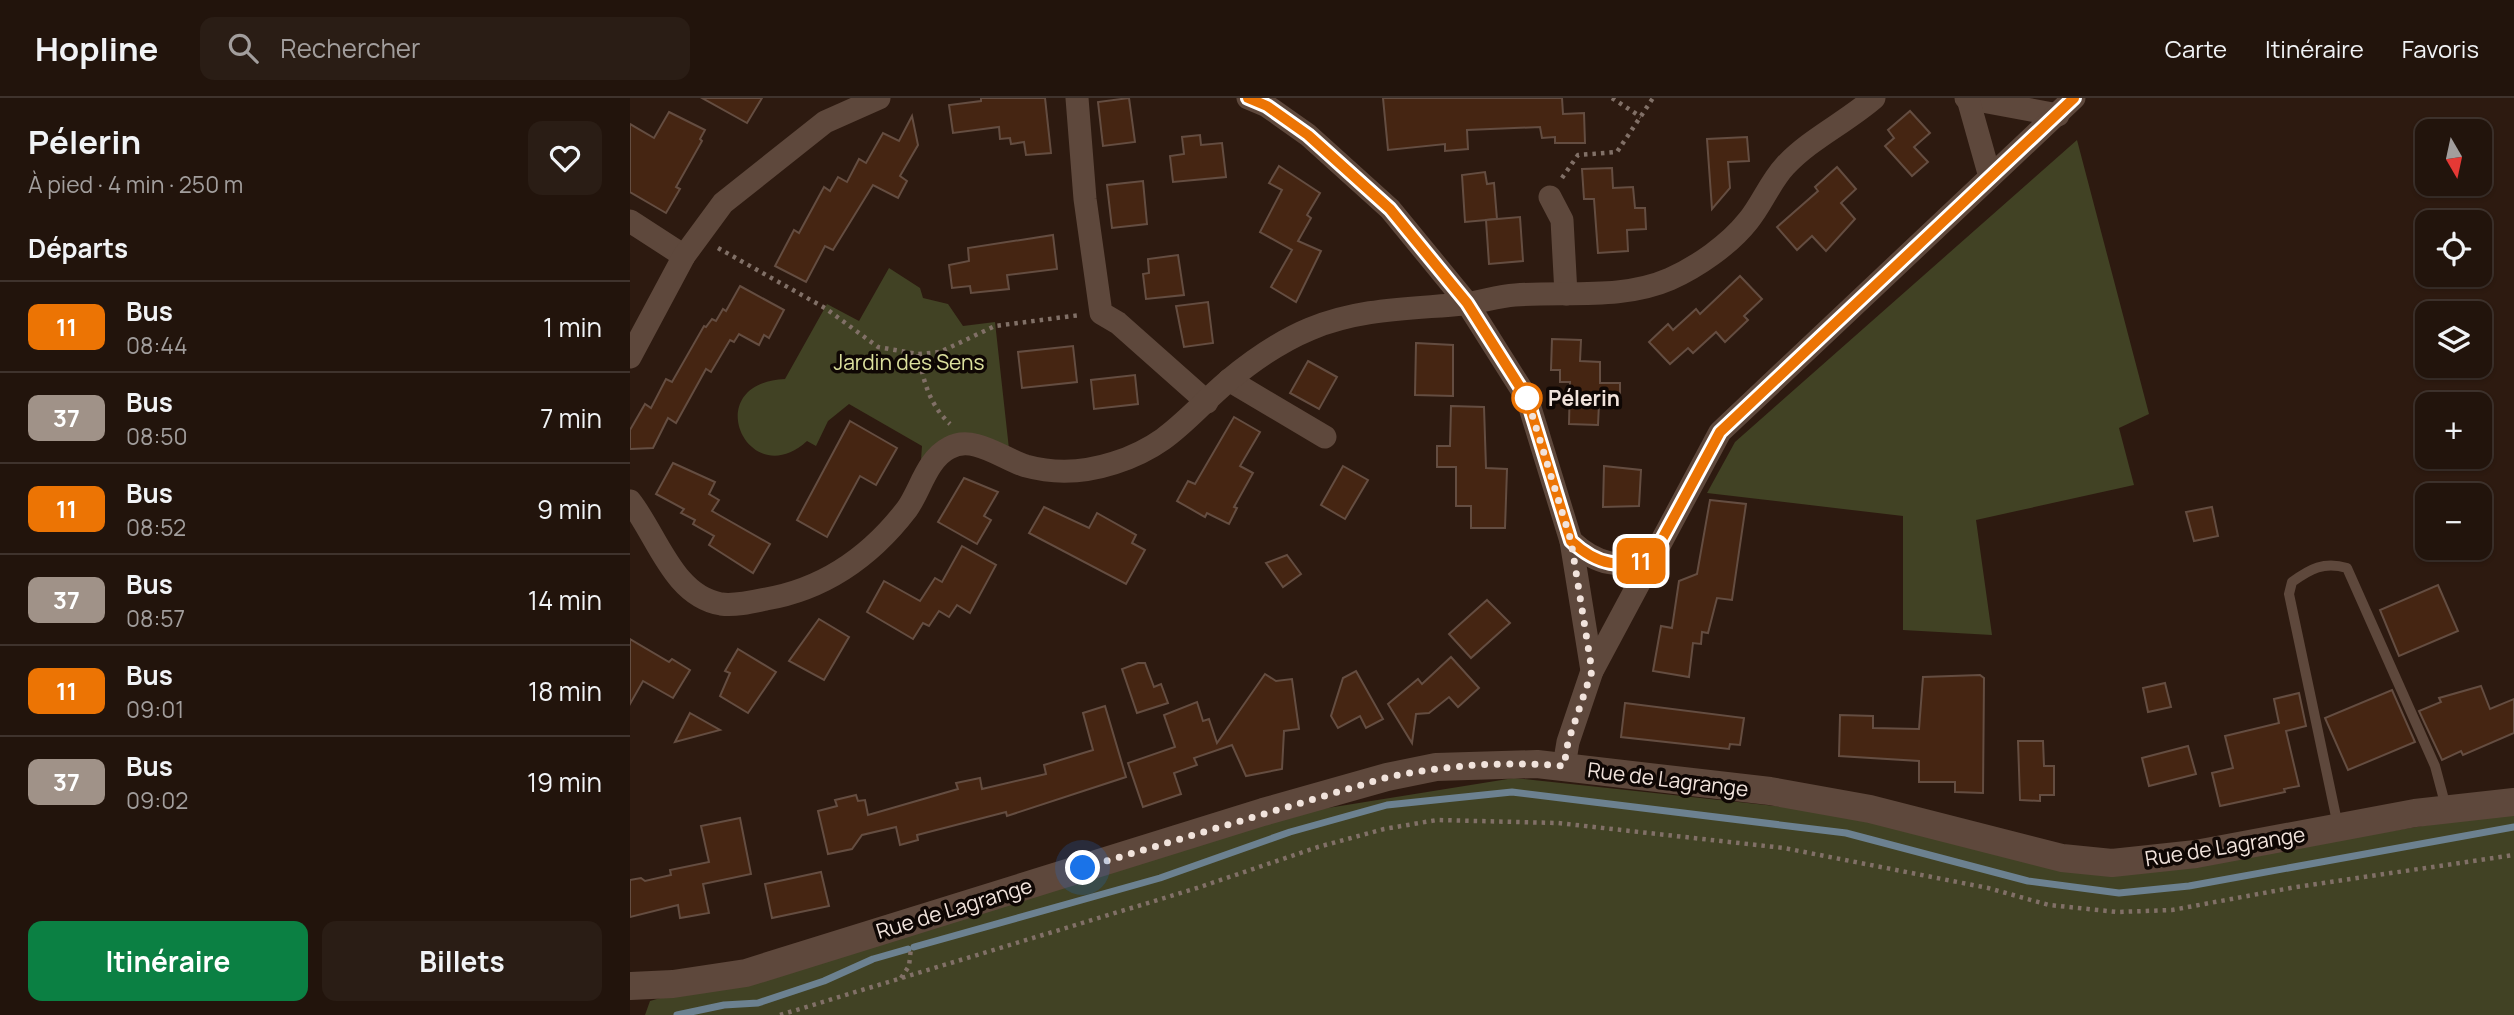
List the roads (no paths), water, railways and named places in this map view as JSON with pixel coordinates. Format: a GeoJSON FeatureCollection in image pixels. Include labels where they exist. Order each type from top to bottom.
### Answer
{"type":"FeatureCollection","features":[{"type":"Feature","properties":{"kind":"street"},"geometry":{"type":"LineString","coordinates":[[630,356],[690,246],[723,203],[825,122],[879,98]]}},
{"type":"Feature","properties":{"kind":"street"},"geometry":{"type":"LineString","coordinates":[[1077,98],[1085,199],[1101,313],[1118,323],[1207,401]]}},
{"type":"Feature","properties":{"kind":"street"},"geometry":{"type":"LineString","coordinates":[[1248,98],[1267,106],[1308,135],[1390,209],[1467,303],[1527,398],[1571,541],[1592,671]]}},
{"type":"Feature","properties":{"kind":"street"},"geometry":{"type":"LineString","coordinates":[[630,501],[682,581],[700,597],[723,604],[786,596],[849,567],[883,538],[909,506],[931,466],[949,448],[971,444],[1027,466],[1065,472],[1099,466],[1146,451],[1175,433],[1229,380],[1271,349],[1310,329],[1361,313],[1467,303],[1512,295],[1636,289],[1668,280],[1698,264],[1747,223],[1782,169],[1804,147],[1845,123],[1874,98]]}},
{"type":"Feature","properties":{"kind":"street"},"geometry":{"type":"LineString","coordinates":[[1990,177],[1967,98],[2038,109],[2058,116]]}},
{"type":"Feature","properties":{"kind":"street"},"geometry":{"type":"LineString","coordinates":[[1564,766],[1568,742],[1592,671],[1720,432],[2058,116],[2074,98]]}},
{"type":"Feature","properties":{"kind":"street"},"geometry":{"type":"LineString","coordinates":[[1550,197],[1562,220],[1566,294]]}},
{"type":"Feature","properties":{"kind":"street"},"geometry":{"type":"LineString","coordinates":[[630,221],[690,246]]}},
{"type":"Feature","properties":{"kind":"street"},"geometry":{"type":"LineString","coordinates":[[1229,380],[1325,437]]}},
{"type":"Feature","properties":{"kind":"street"},"geometry":{"type":"LineString","coordinates":[[1571,541],[1585,554],[1606,562],[1629,565],[1653,556]]}},
{"type":"Feature","properties":{"kind":"street","name":"Rue de Lagrange"},"geometry":{"type":"LineString","coordinates":[[630,986],[673,984],[746,973],[1388,777],[1436,767],[1487,763],[1564,766],[1770,791],[1870,809],[2062,858],[2112,863],[2196,854],[2447,809],[2514,802]]}},
{"type":"Feature","properties":{"kind":"lane"},"geometry":{"type":"LineString","coordinates":[[2338,827],[2289,594],[2292,582],[2312,568],[2334,564],[2347,568],[2435,766],[2447,809]]}},
{"type":"Feature","properties":{"kind":"waterway"},"geometry":{"type":"LineString","coordinates":[[914,947],[1160,878],[1290,832],[1387,805],[1512,792],[1846,833],[2028,881],[2119,893],[2189,886],[2514,827]]}},
{"type":"Feature","properties":{"kind":"waterway"},"geometry":{"type":"LineString","coordinates":[[677,1015],[724,1005],[758,1003],[824,981],[873,959],[908,949]]}},
{"type":"Feature","properties":{"kind":"place","name":"Pélerin"},"geometry":{"type":"Point","coordinates":[1527,398]}},
{"type":"Feature","properties":{"kind":"park label","name":"Jardin des Sens"},"geometry":{"type":"Point","coordinates":[909,362]}}]}
